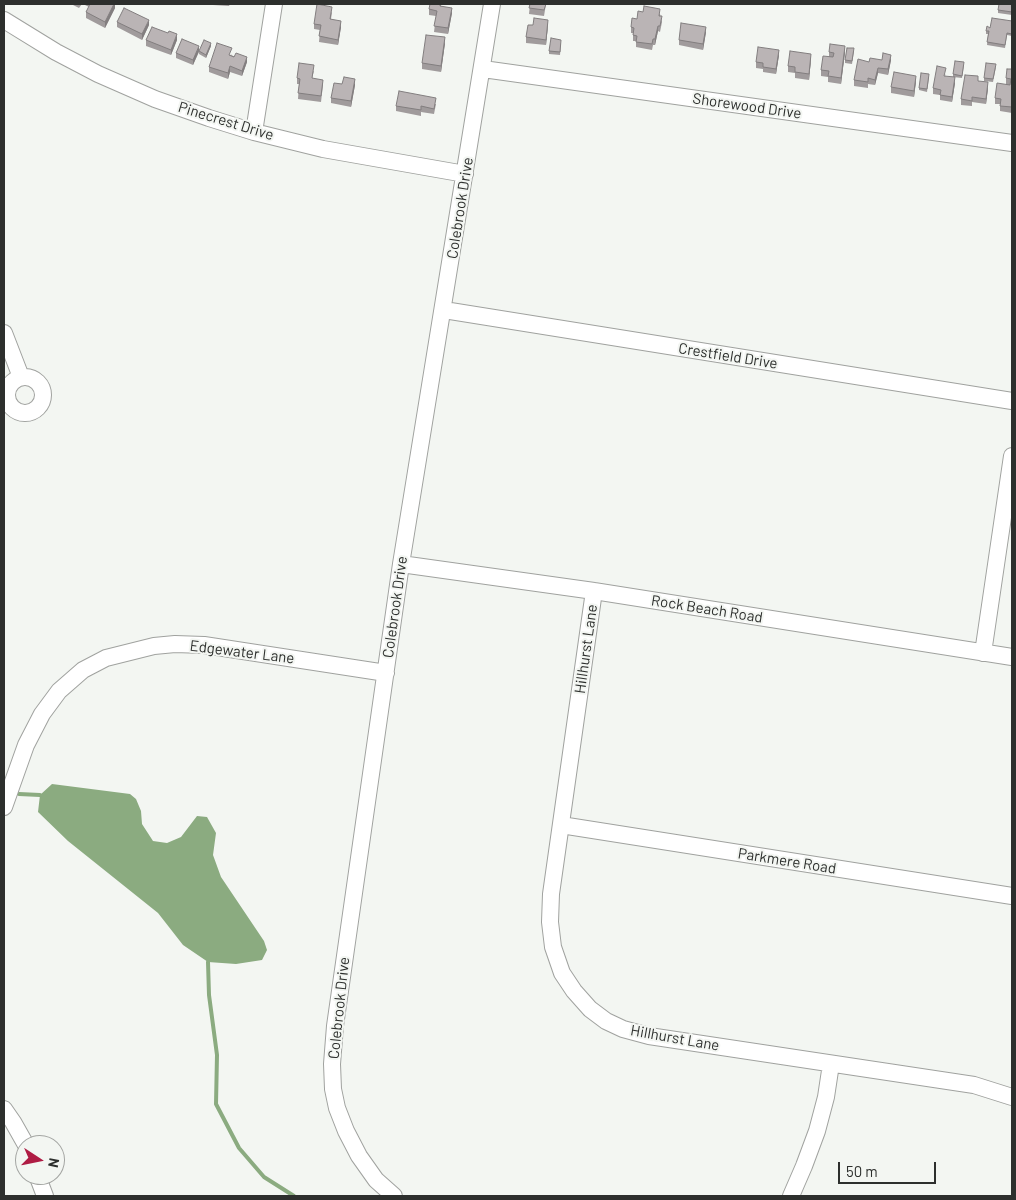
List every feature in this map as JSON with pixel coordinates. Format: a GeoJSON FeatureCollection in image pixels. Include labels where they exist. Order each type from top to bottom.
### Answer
{"type":"FeatureCollection","features":[{"type":"Feature","properties":{"kind":"street"},"geometry":{"type":"LineString","coordinates":[[254,132],[274,4]]}},
{"type":"Feature","properties":{"kind":"street","name":"Colebrook Drive"},"geometry":{"type":"LineString","coordinates":[[394,1196],[367,1168],[346,1131],[333,1089],[332,1064],[335,1026],[401,564],[444,310],[492,4]]}},
{"type":"Feature","properties":{"kind":"street","name":"Pinecrest Drive"},"geometry":{"type":"LineString","coordinates":[[4,20],[56,52],[98,74],[155,99],[209,118],[254,132],[323,148],[464,174]]}},
{"type":"Feature","properties":{"kind":"street","name":"Shorewood Drive"},"geometry":{"type":"LineString","coordinates":[[482,69],[1012,143]]}},
{"type":"Feature","properties":{"kind":"street","name":"Crestfield Drive"},"geometry":{"type":"LineString","coordinates":[[444,310],[1012,402]]}},
{"type":"Feature","properties":{"kind":"street"},"geometry":{"type":"LineString","coordinates":[[4,333],[21,377]]}},
{"type":"Feature","properties":{"kind":"street"},"geometry":{"type":"LineString","coordinates":[[983,653],[1012,456]]}},
{"type":"Feature","properties":{"kind":"street","name":"Rock Beach Road"},"geometry":{"type":"LineString","coordinates":[[401,564],[594,591],[1012,657]]}},
{"type":"Feature","properties":{"kind":"street","name":"Hillhurst Lane"},"geometry":{"type":"LineString","coordinates":[[594,591],[551,894],[550,922],[553,947],[562,973],[574,991],[590,1009],[606,1021],[649,1036],[974,1085],[1012,1097]]}},
{"type":"Feature","properties":{"kind":"street","name":"Edgewater Lane"},"geometry":{"type":"LineString","coordinates":[[4,807],[26,745],[42,714],[59,691],[83,670],[106,658],[154,646],[175,644],[204,645],[386,673]]}},
{"type":"Feature","properties":{"kind":"street","name":"Parkmere Road"},"geometry":{"type":"LineString","coordinates":[[561,825],[1012,896]]}},
{"type":"Feature","properties":{"kind":"street"},"geometry":{"type":"LineString","coordinates":[[790,1196],[817,1131],[826,1097],[831,1064]]}},
{"type":"Feature","properties":{"kind":"street"},"geometry":{"type":"LineString","coordinates":[[4,1109],[20,1135]]}},
{"type":"Feature","properties":{"kind":"shaded area"},"geometry":{"type":"Polygon","coordinates":[[[52,784],[130,794],[136,799],[141,811],[142,824],[153,841],[167,843],[181,837],[197,816],[207,817],[216,833],[213,855],[221,877],[264,941],[267,950],[262,960],[236,964],[208,962],[183,945],[158,913],[68,841],[38,812],[40,795],[52,784]]]}},
{"type":"Feature","properties":{"kind":"building"},"geometry":{"type":"Polygon","coordinates":[[[90,4],[114,4],[105,22],[86,12],[90,4]]]}},
{"type":"Feature","properties":{"kind":"building"},"geometry":{"type":"Polygon","coordinates":[[[317,4],[332,7],[330,19],[341,21],[338,40],[319,36],[321,25],[314,24],[317,4]]]}},
{"type":"Feature","properties":{"kind":"building"},"geometry":{"type":"Polygon","coordinates":[[[430,4],[440,4],[440,6],[452,8],[448,28],[434,26],[437,11],[429,9],[430,4]]]}},
{"type":"Feature","properties":{"kind":"building"},"geometry":{"type":"Polygon","coordinates":[[[530,4],[546,4],[544,10],[529,8],[530,4]]]}},
{"type":"Feature","properties":{"kind":"building"},"geometry":{"type":"Polygon","coordinates":[[[999,4],[1012,4],[1012,12],[998,10],[999,4]]]}},
{"type":"Feature","properties":{"kind":"building"},"geometry":{"type":"Polygon","coordinates":[[[644,6],[660,9],[659,16],[662,16],[652,44],[636,42],[637,36],[633,35],[634,28],[631,27],[632,18],[637,19],[638,11],[643,12],[644,6]]]}},
{"type":"Feature","properties":{"kind":"building"},"geometry":{"type":"Polygon","coordinates":[[[124,8],[149,20],[142,34],[117,22],[124,8]]]}},
{"type":"Feature","properties":{"kind":"building"},"geometry":{"type":"Polygon","coordinates":[[[534,18],[548,20],[546,40],[526,37],[528,25],[533,25],[534,18]]]}},
{"type":"Feature","properties":{"kind":"building"},"geometry":{"type":"Polygon","coordinates":[[[992,18],[1012,21],[1012,34],[1007,33],[1005,45],[987,42],[989,31],[986,31],[987,26],[990,28],[992,18]]]}},
{"type":"Feature","properties":{"kind":"building"},"geometry":{"type":"Polygon","coordinates":[[[681,23],[706,27],[703,44],[679,40],[681,23]]]}},
{"type":"Feature","properties":{"kind":"building"},"geometry":{"type":"Polygon","coordinates":[[[152,27],[177,34],[171,50],[146,40],[152,27]]]}},
{"type":"Feature","properties":{"kind":"building"},"geometry":{"type":"Polygon","coordinates":[[[426,35],[445,37],[441,66],[422,63],[426,35]]]}},
{"type":"Feature","properties":{"kind":"building"},"geometry":{"type":"Polygon","coordinates":[[[551,38],[561,40],[560,52],[549,51],[551,38]]]}},
{"type":"Feature","properties":{"kind":"building"},"geometry":{"type":"Polygon","coordinates":[[[182,39],[199,46],[193,60],[176,53],[182,39]]]}},
{"type":"Feature","properties":{"kind":"building"},"geometry":{"type":"Polygon","coordinates":[[[204,40],[211,43],[206,55],[199,51],[204,40]]]}},
{"type":"Feature","properties":{"kind":"building"},"geometry":{"type":"Polygon","coordinates":[[[217,43],[232,48],[229,55],[234,57],[236,53],[247,57],[242,71],[230,66],[228,73],[209,67],[217,43]]]}},
{"type":"Feature","properties":{"kind":"building"},"geometry":{"type":"Polygon","coordinates":[[[830,44],[845,46],[841,78],[828,76],[829,71],[821,70],[823,56],[833,57],[834,53],[829,52],[830,44]]]}},
{"type":"Feature","properties":{"kind":"building"},"geometry":{"type":"Polygon","coordinates":[[[758,47],[779,50],[776,69],[763,67],[763,63],[756,62],[758,47]]]}},
{"type":"Feature","properties":{"kind":"building"},"geometry":{"type":"Polygon","coordinates":[[[847,48],[854,48],[852,61],[845,60],[847,48]]]}},
{"type":"Feature","properties":{"kind":"building"},"geometry":{"type":"Polygon","coordinates":[[[790,51],[811,54],[809,74],[795,72],[795,67],[788,66],[790,51]]]}},
{"type":"Feature","properties":{"kind":"building"},"geometry":{"type":"Polygon","coordinates":[[[883,53],[891,55],[888,69],[878,68],[875,80],[868,78],[868,82],[854,80],[858,59],[869,62],[870,58],[882,60],[883,53]]]}},
{"type":"Feature","properties":{"kind":"building"},"geometry":{"type":"Polygon","coordinates":[[[955,61],[964,62],[962,76],[953,74],[955,61]]]}},
{"type":"Feature","properties":{"kind":"building"},"geometry":{"type":"Polygon","coordinates":[[[299,63],[314,65],[312,78],[323,80],[321,96],[298,93],[300,79],[297,78],[299,63]]]}},
{"type":"Feature","properties":{"kind":"building"},"geometry":{"type":"Polygon","coordinates":[[[986,63],[996,64],[993,79],[984,78],[986,63]]]}},
{"type":"Feature","properties":{"kind":"building"},"geometry":{"type":"Polygon","coordinates":[[[937,66],[946,68],[944,76],[955,77],[952,97],[940,95],[941,90],[933,88],[937,66]]]}},
{"type":"Feature","properties":{"kind":"building"},"geometry":{"type":"Polygon","coordinates":[[[1007,69],[1012,69],[1012,107],[1000,106],[1001,99],[995,98],[997,83],[1010,85],[1011,79],[1006,78],[1007,69]]]}},
{"type":"Feature","properties":{"kind":"building"},"geometry":{"type":"Polygon","coordinates":[[[894,72],[916,76],[914,91],[891,87],[894,72]]]}},
{"type":"Feature","properties":{"kind":"building"},"geometry":{"type":"Polygon","coordinates":[[[921,73],[929,74],[927,89],[919,88],[921,73]]]}},
{"type":"Feature","properties":{"kind":"building"},"geometry":{"type":"Polygon","coordinates":[[[965,75],[978,76],[978,81],[988,82],[986,99],[972,97],[972,101],[961,99],[965,75]]]}},
{"type":"Feature","properties":{"kind":"building"},"geometry":{"type":"Polygon","coordinates":[[[344,77],[355,79],[351,101],[331,98],[334,83],[342,84],[344,77]]]}},
{"type":"Feature","properties":{"kind":"building"},"geometry":{"type":"Polygon","coordinates":[[[399,91],[436,98],[434,109],[421,106],[421,110],[396,106],[399,91]]]}},
{"type":"Feature","properties":{"kind":"waterway"},"geometry":{"type":"LineString","coordinates":[[19,794],[40,795]]}},
{"type":"Feature","properties":{"kind":"waterway"},"geometry":{"type":"LineString","coordinates":[[208,962],[209,995],[217,1055],[216,1104],[239,1148],[264,1177],[294,1196]]}}]}
